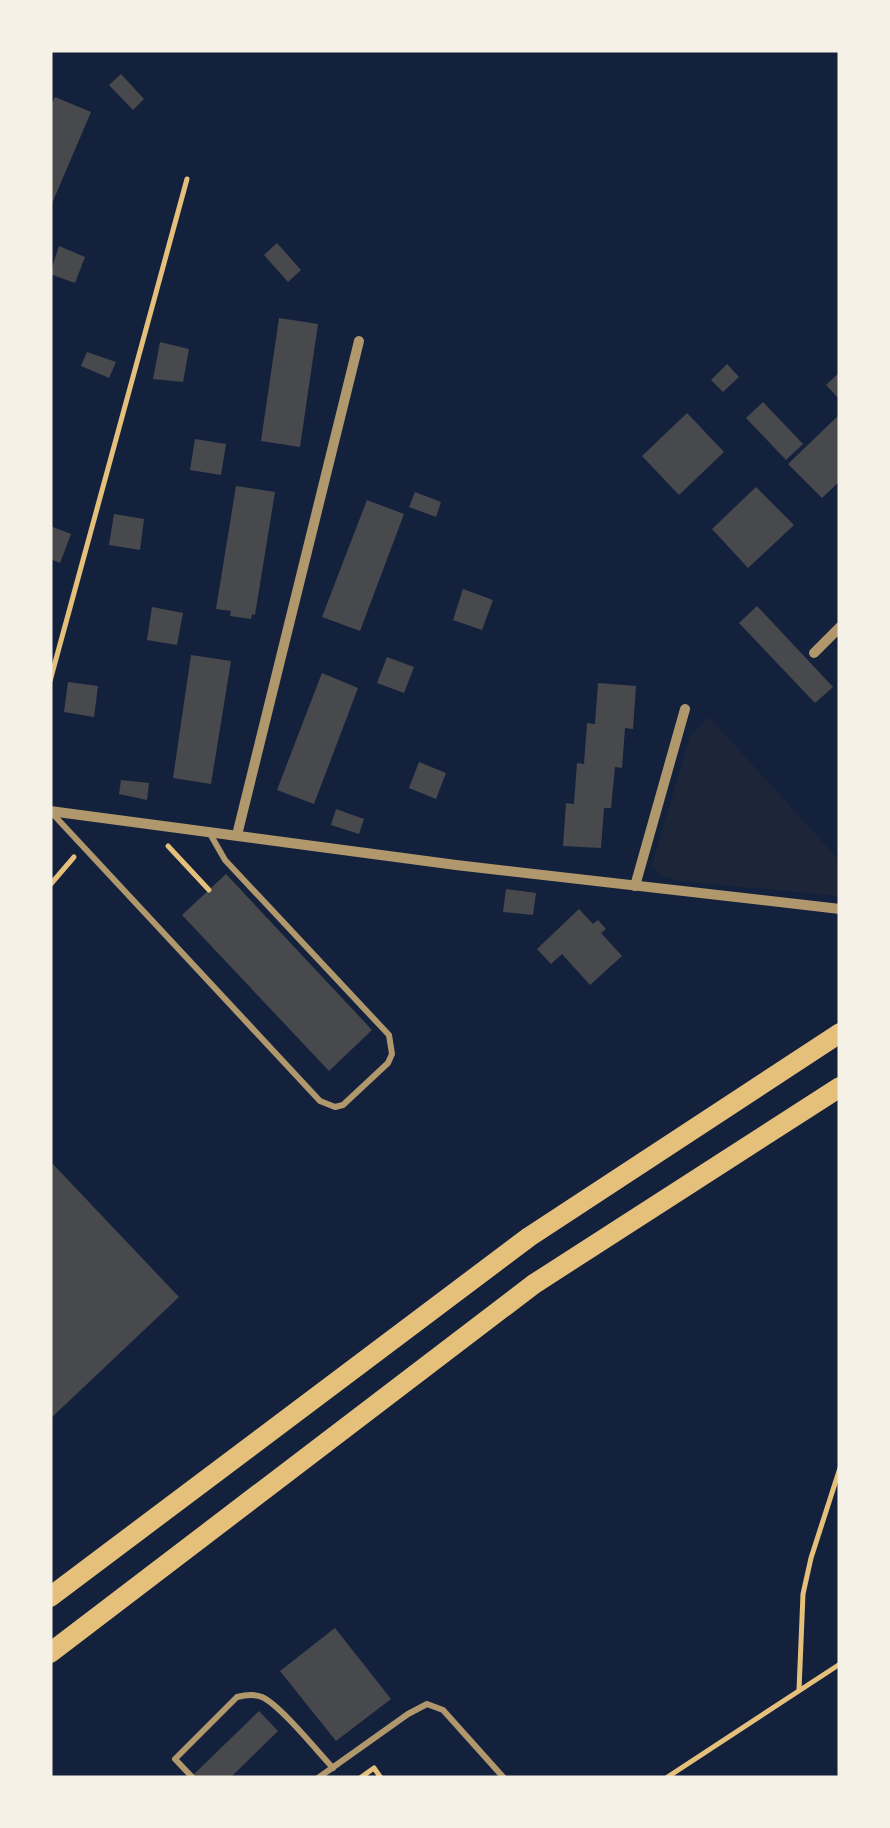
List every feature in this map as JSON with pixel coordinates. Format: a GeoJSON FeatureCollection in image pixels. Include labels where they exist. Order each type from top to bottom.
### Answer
{"type":"FeatureCollection","features":[{"type":"Feature","properties":{"kind":"main road"},"geometry":{"type":"LineString","coordinates":[[50,1598],[529,1236],[840,1033]]}},
{"type":"Feature","properties":{"kind":"main road"},"geometry":{"type":"LineString","coordinates":[[50,1668],[56,1649],[534,1284],[840,1087]]}},
{"type":"Feature","properties":{"kind":"street"},"geometry":{"type":"LineString","coordinates":[[237,835],[359,341]]}},
{"type":"Feature","properties":{"kind":"street"},"geometry":{"type":"LineString","coordinates":[[814,653],[840,627]]}},
{"type":"Feature","properties":{"kind":"street"},"geometry":{"type":"LineString","coordinates":[[635,886],[685,709]]}},
{"type":"Feature","properties":{"kind":"street"},"geometry":{"type":"LineString","coordinates":[[50,810],[456,866],[840,909]]}},
{"type":"Feature","properties":{"kind":"lane"},"geometry":{"type":"LineString","coordinates":[[50,810],[320,1101],[336,1107],[343,1105],[388,1063],[392,1054],[389,1035],[225,860],[208,831]]}},
{"type":"Feature","properties":{"kind":"lane"},"geometry":{"type":"LineString","coordinates":[[193,1778],[174,1759],[238,1696],[248,1695],[261,1696],[273,1705],[333,1768]]}},
{"type":"Feature","properties":{"kind":"lane"},"geometry":{"type":"LineString","coordinates":[[318,1778],[427,1704],[443,1710],[504,1778]]}},
{"type":"Feature","properties":{"kind":"path"},"geometry":{"type":"LineString","coordinates":[[50,682],[187,178]]}},
{"type":"Feature","properties":{"kind":"path"},"geometry":{"type":"LineString","coordinates":[[163,840],[209,890]]}},
{"type":"Feature","properties":{"kind":"path"},"geometry":{"type":"LineString","coordinates":[[800,1690],[803,1594],[810,1558],[840,1468]]}},
{"type":"Feature","properties":{"kind":"path"},"geometry":{"type":"LineString","coordinates":[[666,1778],[840,1664]]}},
{"type":"Feature","properties":{"kind":"path"},"geometry":{"type":"LineString","coordinates":[[360,1778],[374,1768],[381,1778]]}},
{"type":"Feature","properties":{"kind":"shaded area"},"geometry":{"type":"Polygon","coordinates":[[[709,717],[840,861],[840,896],[678,881],[660,875],[652,864],[690,737],[709,717]]]}},
{"type":"Feature","properties":{"kind":"building"},"geometry":{"type":"Polygon","coordinates":[[[121,74],[144,99],[133,110],[109,85],[121,74]]]}},
{"type":"Feature","properties":{"kind":"building"},"geometry":{"type":"Polygon","coordinates":[[[55,97],[91,112],[50,208],[50,107],[55,97]]]}},
{"type":"Feature","properties":{"kind":"building"},"geometry":{"type":"Polygon","coordinates":[[[277,243],[301,270],[288,282],[264,255],[277,243]]]}},
{"type":"Feature","properties":{"kind":"building"},"geometry":{"type":"Polygon","coordinates":[[[59,246],[85,257],[75,283],[50,274],[59,246]]]}},
{"type":"Feature","properties":{"kind":"building"},"geometry":{"type":"Polygon","coordinates":[[[279,318],[318,324],[300,447],[261,441],[279,318]]]}},
{"type":"Feature","properties":{"kind":"building"},"geometry":{"type":"Polygon","coordinates":[[[160,342],[189,349],[183,382],[153,379],[160,342]]]}},
{"type":"Feature","properties":{"kind":"building"},"geometry":{"type":"Polygon","coordinates":[[[87,352],[116,362],[109,378],[81,366],[87,352]]]}},
{"type":"Feature","properties":{"kind":"building"},"geometry":{"type":"Polygon","coordinates":[[[727,364],[739,377],[723,392],[711,380],[727,364]]]}},
{"type":"Feature","properties":{"kind":"building"},"geometry":{"type":"Polygon","coordinates":[[[840,372],[840,400],[826,385],[840,372]]]}},
{"type":"Feature","properties":{"kind":"building"},"geometry":{"type":"Polygon","coordinates":[[[763,402],[803,444],[786,460],[746,418],[763,402]]]}},
{"type":"Feature","properties":{"kind":"building"},"geometry":{"type":"Polygon","coordinates":[[[687,413],[724,452],[679,495],[642,456],[687,413]]]}},
{"type":"Feature","properties":{"kind":"building"},"geometry":{"type":"Polygon","coordinates":[[[840,414],[840,481],[822,498],[788,464],[840,414]]]}},
{"type":"Feature","properties":{"kind":"building"},"geometry":{"type":"Polygon","coordinates":[[[195,439],[226,444],[221,475],[190,470],[195,439]]]}},
{"type":"Feature","properties":{"kind":"building"},"geometry":{"type":"Polygon","coordinates":[[[236,486],[275,492],[255,615],[251,619],[216,609],[236,486]]]}},
{"type":"Feature","properties":{"kind":"building"},"geometry":{"type":"Polygon","coordinates":[[[756,487],[794,525],[748,568],[712,529],[756,487]]]}},
{"type":"Feature","properties":{"kind":"building"},"geometry":{"type":"Polygon","coordinates":[[[415,492],[441,502],[436,517],[409,507],[415,492]]]}},
{"type":"Feature","properties":{"kind":"building"},"geometry":{"type":"Polygon","coordinates":[[[367,500],[404,514],[360,631],[322,617],[367,500]]]}},
{"type":"Feature","properties":{"kind":"building"},"geometry":{"type":"Polygon","coordinates":[[[114,514],[144,519],[140,550],[109,545],[114,514]]]}},
{"type":"Feature","properties":{"kind":"building"},"geometry":{"type":"Polygon","coordinates":[[[50,526],[71,534],[60,563],[50,559],[50,526]]]}},
{"type":"Feature","properties":{"kind":"building"},"geometry":{"type":"Polygon","coordinates":[[[463,589],[493,600],[482,630],[453,620],[463,589]]]}},
{"type":"Feature","properties":{"kind":"building"},"geometry":{"type":"Polygon","coordinates":[[[757,606],[833,687],[815,703],[739,623],[757,606]]]}},
{"type":"Feature","properties":{"kind":"building"},"geometry":{"type":"Polygon","coordinates":[[[152,607],[183,613],[177,645],[147,640],[152,607]]]}},
{"type":"Feature","properties":{"kind":"building"},"geometry":{"type":"Polygon","coordinates":[[[191,655],[231,661],[211,784],[173,778],[191,655]]]}},
{"type":"Feature","properties":{"kind":"building"},"geometry":{"type":"Polygon","coordinates":[[[387,657],[414,667],[404,693],[377,683],[387,657]]]}},
{"type":"Feature","properties":{"kind":"building"},"geometry":{"type":"Polygon","coordinates":[[[322,673],[358,688],[314,804],[277,790],[322,673]]]}},
{"type":"Feature","properties":{"kind":"building"},"geometry":{"type":"Polygon","coordinates":[[[68,682],[98,686],[94,717],[64,712],[68,682]]]}},
{"type":"Feature","properties":{"kind":"building"},"geometry":{"type":"Polygon","coordinates":[[[598,683],[636,686],[633,729],[625,728],[622,768],[615,767],[611,808],[604,808],[601,848],[563,846],[566,803],[574,804],[577,763],[584,764],[587,723],[595,724],[598,683]]]}},
{"type":"Feature","properties":{"kind":"building"},"geometry":{"type":"Polygon","coordinates":[[[419,762],[446,773],[436,799],[409,788],[419,762]]]}},
{"type":"Feature","properties":{"kind":"building"},"geometry":{"type":"Polygon","coordinates":[[[121,780],[149,783],[147,800],[119,794],[121,780]]]}},
{"type":"Feature","properties":{"kind":"building"},"geometry":{"type":"Polygon","coordinates":[[[336,809],[364,819],[359,834],[331,825],[336,809]]]}},
{"type":"Feature","properties":{"kind":"building"},"geometry":{"type":"Polygon","coordinates":[[[226,874],[372,1030],[329,1071],[182,915],[226,874]]]}},
{"type":"Feature","properties":{"kind":"building"},"geometry":{"type":"Polygon","coordinates":[[[506,889],[536,893],[533,915],[503,912],[506,889]]]}},
{"type":"Feature","properties":{"kind":"building"},"geometry":{"type":"Polygon","coordinates":[[[579,909],[593,924],[598,920],[606,929],[601,933],[622,956],[590,985],[562,954],[551,964],[537,949],[579,909]]]}},
{"type":"Feature","properties":{"kind":"building"},"geometry":{"type":"Polygon","coordinates":[[[50,1161],[179,1297],[50,1419],[50,1161]]]}},
{"type":"Feature","properties":{"kind":"building"},"geometry":{"type":"Polygon","coordinates":[[[335,1628],[391,1699],[336,1741],[280,1671],[335,1628]]]}},
{"type":"Feature","properties":{"kind":"building"},"geometry":{"type":"Polygon","coordinates":[[[259,1711],[278,1731],[230,1778],[190,1778],[259,1711]]]}}]}
